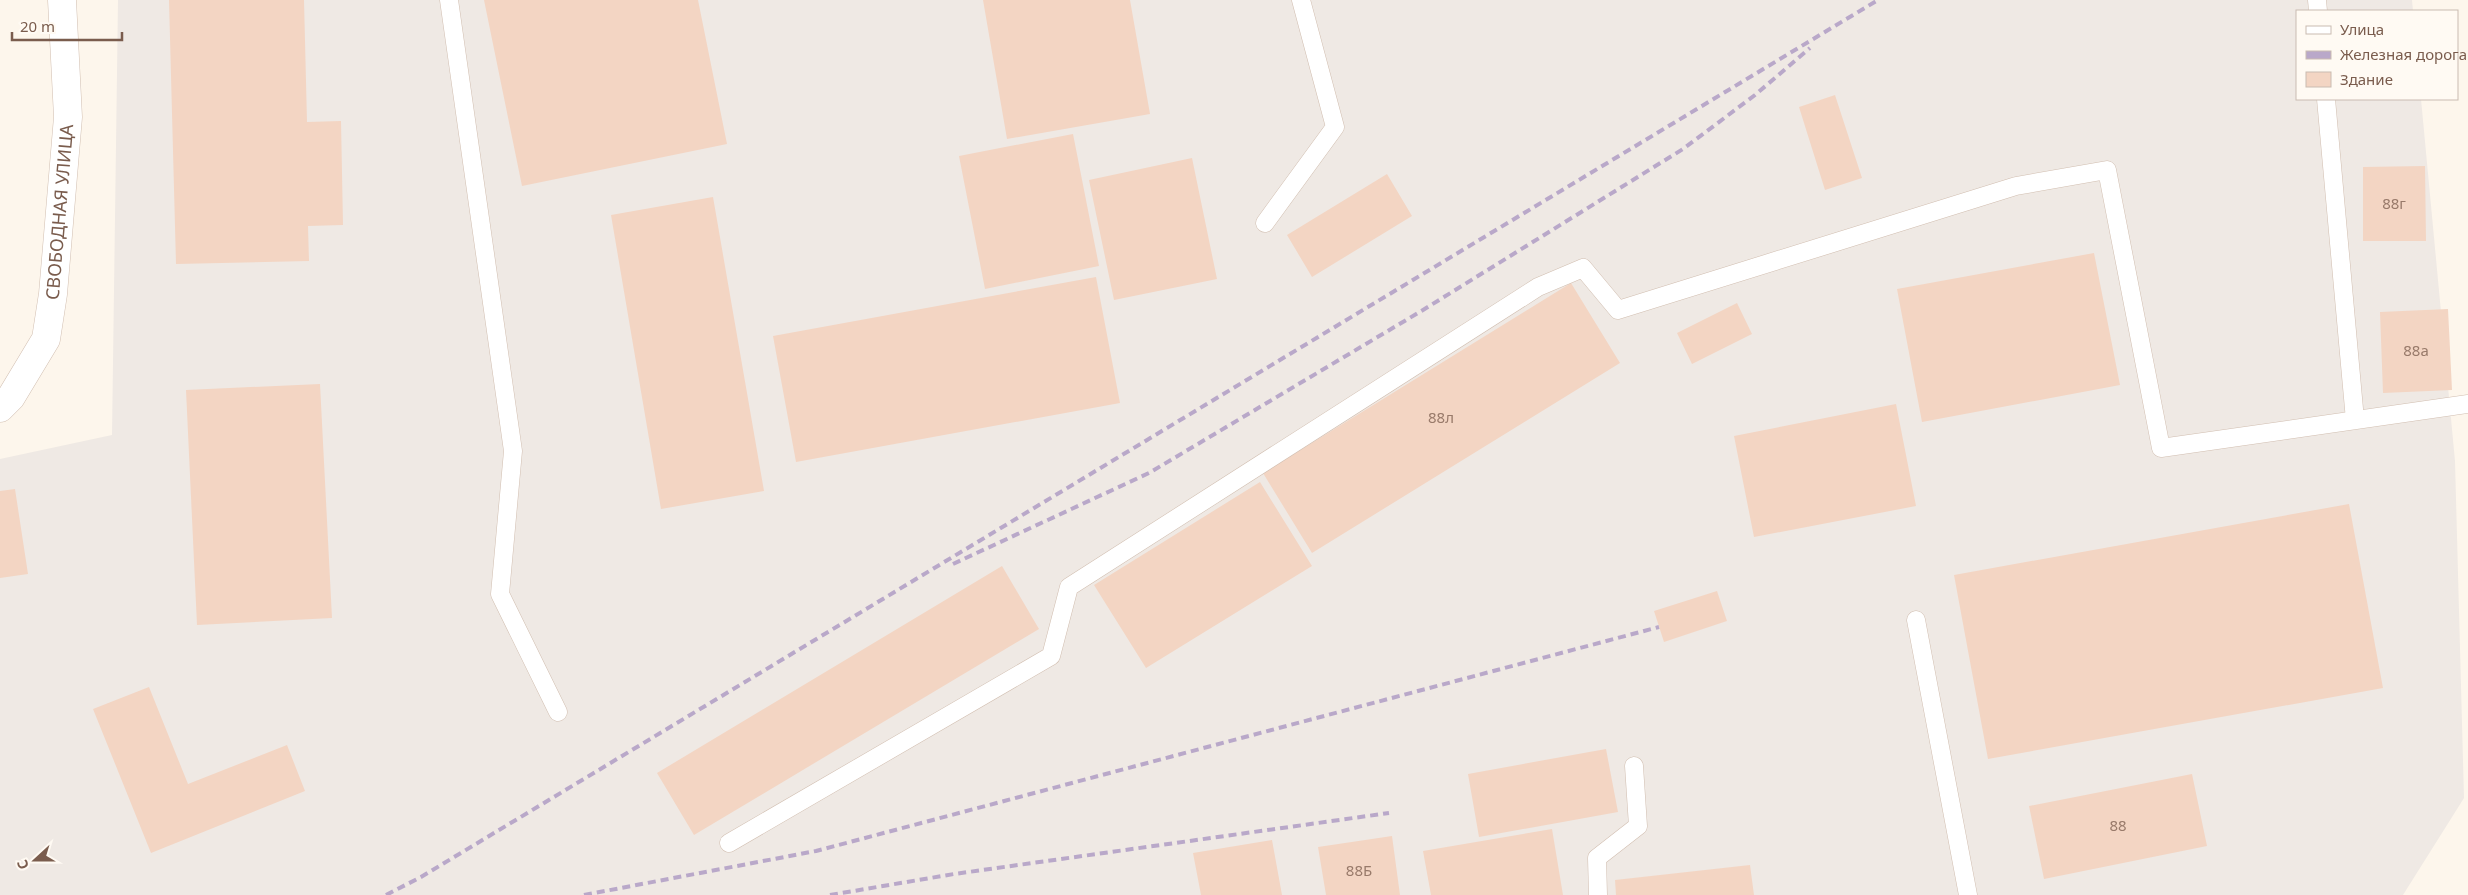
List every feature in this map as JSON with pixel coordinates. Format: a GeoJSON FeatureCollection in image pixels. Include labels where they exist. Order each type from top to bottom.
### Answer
{"type":"FeatureCollection","features":[{"type":"Feature","properties":{"kind":"street","name":"СВОБОДНАЯ УЛИЦА"},"geometry":{"type":"LineString","coordinates":[[0,408],[11,397],[46,339],[53,294],[68,117],[62,0]]}},
{"type":"Feature","properties":{"kind":"lane"},"geometry":{"type":"LineString","coordinates":[[449,0],[513,451],[500,594],[558,712]]}},
{"type":"Feature","properties":{"kind":"lane"},"geometry":{"type":"LineString","coordinates":[[1265,223],[1336,127],[1301,0]]}},
{"type":"Feature","properties":{"kind":"lane"},"geometry":{"type":"LineString","coordinates":[[2326,100],[2355,420]]}},
{"type":"Feature","properties":{"kind":"lane"},"geometry":{"type":"LineString","coordinates":[[728,843],[1051,656],[1069,587],[1538,287],[1583,268],[1618,310],[2016,186],[2107,170],[2161,448],[2468,404]]}},
{"type":"Feature","properties":{"kind":"lane"},"geometry":{"type":"LineString","coordinates":[[1916,620],[1968,895]]}},
{"type":"Feature","properties":{"kind":"lane"},"geometry":{"type":"LineString","coordinates":[[1598,895],[1597,858],[1638,826],[1634,766]]}},
{"type":"Feature","properties":{"kind":"shaded area"},"geometry":{"type":"Polygon","coordinates":[[[118,0],[2412,0],[2413,10],[2296,10],[2296,100],[2421,100],[2455,461],[2464,798],[2403,895],[0,895],[0,459],[112,435],[118,0]]]}},
{"type":"Feature","properties":{"kind":"building"},"geometry":{"type":"Polygon","coordinates":[[[169,0],[304,0],[307,122],[341,121],[343,225],[308,226],[309,261],[176,264],[169,0]]]}},
{"type":"Feature","properties":{"kind":"building"},"geometry":{"type":"Polygon","coordinates":[[[484,0],[698,0],[727,144],[522,186],[484,0]]]}},
{"type":"Feature","properties":{"kind":"building"},"geometry":{"type":"Polygon","coordinates":[[[983,0],[1130,0],[1150,114],[1007,139],[983,0]]]}},
{"type":"Feature","properties":{"kind":"building"},"geometry":{"type":"Polygon","coordinates":[[[1835,95],[1862,178],[1825,190],[1799,107],[1835,95]]]}},
{"type":"Feature","properties":{"kind":"building"},"geometry":{"type":"Polygon","coordinates":[[[1073,134],[1099,266],[985,289],[959,156],[1073,134]]]}},
{"type":"Feature","properties":{"kind":"building"},"geometry":{"type":"Polygon","coordinates":[[[1192,158],[1217,279],[1114,300],[1089,180],[1192,158]]]}},
{"type":"Feature","properties":{"kind":"building"},"geometry":{"type":"Polygon","coordinates":[[[2425,166],[2426,241],[2363,241],[2363,167],[2425,166]]]}},
{"type":"Feature","properties":{"kind":"building"},"geometry":{"type":"Polygon","coordinates":[[[1387,174],[1412,216],[1312,277],[1287,235],[1387,174]]]}},
{"type":"Feature","properties":{"kind":"building"},"geometry":{"type":"Polygon","coordinates":[[[713,197],[764,491],[661,509],[611,215],[713,197]]]}},
{"type":"Feature","properties":{"kind":"building"},"geometry":{"type":"Polygon","coordinates":[[[2094,253],[2120,385],[1922,422],[1897,289],[2094,253]]]}},
{"type":"Feature","properties":{"kind":"building"},"geometry":{"type":"Polygon","coordinates":[[[1096,277],[1120,403],[796,462],[773,336],[1096,277]]]}},
{"type":"Feature","properties":{"kind":"building"},"geometry":{"type":"Polygon","coordinates":[[[1571,283],[1620,363],[1312,553],[1263,473],[1571,283]]]}},
{"type":"Feature","properties":{"kind":"building"},"geometry":{"type":"Polygon","coordinates":[[[1737,303],[1752,334],[1692,364],[1677,333],[1737,303]]]}},
{"type":"Feature","properties":{"kind":"building"},"geometry":{"type":"Polygon","coordinates":[[[2448,309],[2452,390],[2383,393],[2380,312],[2448,309]]]}},
{"type":"Feature","properties":{"kind":"building"},"geometry":{"type":"Polygon","coordinates":[[[320,384],[332,618],[197,625],[186,390],[320,384]]]}},
{"type":"Feature","properties":{"kind":"building"},"geometry":{"type":"Polygon","coordinates":[[[1896,404],[1916,506],[1754,537],[1734,436],[1896,404]]]}},
{"type":"Feature","properties":{"kind":"building"},"geometry":{"type":"Polygon","coordinates":[[[1260,482],[1312,566],[1146,668],[1094,585],[1260,482]]]}},
{"type":"Feature","properties":{"kind":"building"},"geometry":{"type":"Polygon","coordinates":[[[15,489],[28,574],[0,578],[0,491],[15,489]]]}},
{"type":"Feature","properties":{"kind":"building"},"geometry":{"type":"Polygon","coordinates":[[[2349,504],[2383,688],[1988,759],[1954,575],[2349,504]]]}},
{"type":"Feature","properties":{"kind":"building"},"geometry":{"type":"Polygon","coordinates":[[[1002,566],[1039,629],[694,835],[657,773],[1002,566]]]}},
{"type":"Feature","properties":{"kind":"building"},"geometry":{"type":"Polygon","coordinates":[[[1717,591],[1727,621],[1664,642],[1654,611],[1717,591]]]}},
{"type":"Feature","properties":{"kind":"building"},"geometry":{"type":"Polygon","coordinates":[[[149,687],[188,784],[287,745],[305,791],[151,853],[93,709],[149,687]]]}},
{"type":"Feature","properties":{"kind":"building"},"geometry":{"type":"Polygon","coordinates":[[[1606,749],[1618,812],[1479,837],[1468,774],[1606,749]]]}},
{"type":"Feature","properties":{"kind":"building"},"geometry":{"type":"Polygon","coordinates":[[[2192,774],[2207,846],[2044,879],[2029,806],[2192,774]]]}},
{"type":"Feature","properties":{"kind":"building"},"geometry":{"type":"Polygon","coordinates":[[[1552,829],[1563,895],[1431,895],[1423,851],[1552,829]]]}},
{"type":"Feature","properties":{"kind":"building"},"geometry":{"type":"Polygon","coordinates":[[[1392,836],[1400,895],[1326,895],[1318,847],[1392,836]]]}},
{"type":"Feature","properties":{"kind":"building"},"geometry":{"type":"Polygon","coordinates":[[[1272,840],[1282,895],[1201,895],[1193,853],[1272,840]]]}},
{"type":"Feature","properties":{"kind":"building"},"geometry":{"type":"Polygon","coordinates":[[[1750,865],[1754,895],[1616,895],[1615,880],[1750,865]]]}},
{"type":"Feature","properties":{"kind":"railway"},"geometry":{"type":"LineString","coordinates":[[386,895],[421,877],[1878,0]]}},
{"type":"Feature","properties":{"kind":"railway"},"geometry":{"type":"LineString","coordinates":[[953,564],[1149,473],[1423,310],[1683,149],[1755,95],[1810,48]]}},
{"type":"Feature","properties":{"kind":"railway"},"geometry":{"type":"LineString","coordinates":[[584,895],[816,851],[1659,627]]}},
{"type":"Feature","properties":{"kind":"railway"},"geometry":{"type":"LineString","coordinates":[[830,895],[954,874],[1389,813]]}}]}
